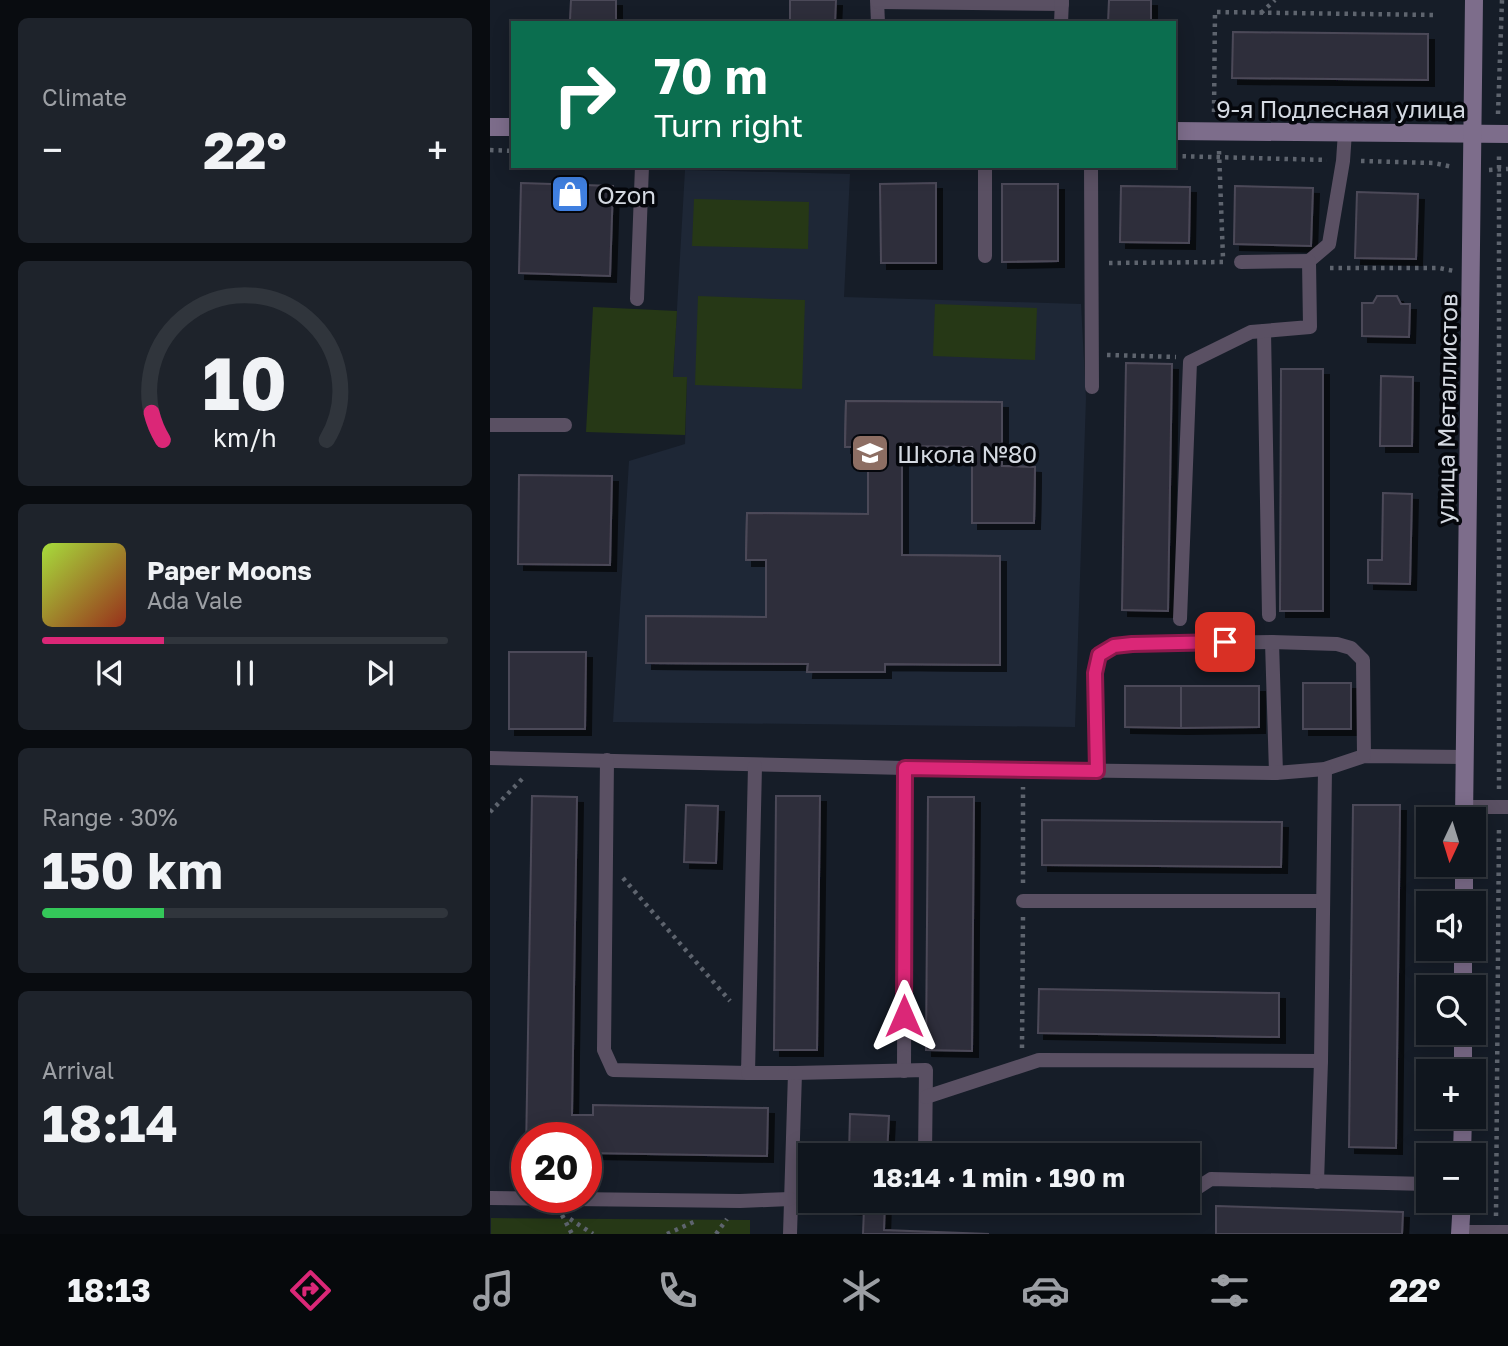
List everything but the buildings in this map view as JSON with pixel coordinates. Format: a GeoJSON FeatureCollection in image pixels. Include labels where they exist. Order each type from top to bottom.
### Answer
{"type":"FeatureCollection","features":[{"type":"Feature","properties":{"kind":"street","name":"улица Металлистов"},"geometry":{"type":"LineString","coordinates":[[1464,807],[1474,0]]}},
{"type":"Feature","properties":{"kind":"street"},"geometry":{"type":"LineString","coordinates":[[490,127],[511,127]]}},
{"type":"Feature","properties":{"kind":"street","name":"9-я Подлесная улица"},"geometry":{"type":"LineString","coordinates":[[1176,131],[1504,134]]}},
{"type":"Feature","properties":{"kind":"street"},"geometry":{"type":"LineString","coordinates":[[1460,1233],[1461,1213]]}},
{"type":"Feature","properties":{"kind":"lane"},"geometry":{"type":"LineString","coordinates":[[877,21],[877,1],[1062,2],[1061,21]]}},
{"type":"Feature","properties":{"kind":"lane"},"geometry":{"type":"LineString","coordinates":[[1180,619],[1190,362],[1251,332],[1310,327],[1309,265],[1329,244],[1343,161],[1345,132]]}},
{"type":"Feature","properties":{"kind":"lane"},"geometry":{"type":"LineString","coordinates":[[636,299],[642,168]]}},
{"type":"Feature","properties":{"kind":"lane"},"geometry":{"type":"LineString","coordinates":[[985,168],[985,256]]}},
{"type":"Feature","properties":{"kind":"lane"},"geometry":{"type":"LineString","coordinates":[[1091,168],[1093,387]]}},
{"type":"Feature","properties":{"kind":"lane"},"geometry":{"type":"LineString","coordinates":[[1241,262],[1309,265]]}},
{"type":"Feature","properties":{"kind":"lane"},"geometry":{"type":"LineString","coordinates":[[1264,331],[1269,615]]}},
{"type":"Feature","properties":{"kind":"lane"},"geometry":{"type":"LineString","coordinates":[[490,425],[565,425]]}},
{"type":"Feature","properties":{"kind":"lane"},"geometry":{"type":"LineString","coordinates":[[1097,771],[1095,673],[1099,655],[1114,646],[1132,644],[1272,642],[1337,644],[1351,648],[1363,660],[1364,756]]}},
{"type":"Feature","properties":{"kind":"lane"},"geometry":{"type":"LineString","coordinates":[[1272,642],[1276,773]]}},
{"type":"Feature","properties":{"kind":"lane"},"geometry":{"type":"LineString","coordinates":[[490,758],[755,766],[1276,773],[1325,769],[1364,756],[1466,757]]}},
{"type":"Feature","properties":{"kind":"lane"},"geometry":{"type":"LineString","coordinates":[[607,760],[604,1050],[613,1070],[748,1073],[926,1070],[925,1143]]}},
{"type":"Feature","properties":{"kind":"lane"},"geometry":{"type":"LineString","coordinates":[[748,1073],[755,766]]}},
{"type":"Feature","properties":{"kind":"lane"},"geometry":{"type":"LineString","coordinates":[[904,1070],[905,768]]}},
{"type":"Feature","properties":{"kind":"lane"},"geometry":{"type":"LineString","coordinates":[[1317,1182],[1325,769]]}},
{"type":"Feature","properties":{"kind":"lane"},"geometry":{"type":"LineString","coordinates":[[1486,810],[1504,807]]}},
{"type":"Feature","properties":{"kind":"lane"},"geometry":{"type":"LineString","coordinates":[[1023,901],[1323,901]]}},
{"type":"Feature","properties":{"kind":"lane"},"geometry":{"type":"LineString","coordinates":[[926,1097],[1039,1060],[1321,1061]]}},
{"type":"Feature","properties":{"kind":"lane"},"geometry":{"type":"LineString","coordinates":[[790,1234],[795,1073]]}},
{"type":"Feature","properties":{"kind":"lane"},"geometry":{"type":"LineString","coordinates":[[1200,1186],[1211,1179],[1416,1184]]}},
{"type":"Feature","properties":{"kind":"lane"},"geometry":{"type":"LineString","coordinates":[[490,1198],[740,1201],[790,1199]]}},
{"type":"Feature","properties":{"kind":"lane"},"geometry":{"type":"LineString","coordinates":[[1460,1233],[1502,1232]]}},
{"type":"Feature","properties":{"kind":"path"},"geometry":{"type":"LineString","coordinates":[[1261,13],[1275,0]]}},
{"type":"Feature","properties":{"kind":"path"},"geometry":{"type":"LineString","coordinates":[[1498,114],[1502,0]]}},
{"type":"Feature","properties":{"kind":"path"},"geometry":{"type":"LineString","coordinates":[[1223,262],[1221,157],[1214,131],[1215,12],[1437,15]]}},
{"type":"Feature","properties":{"kind":"path"},"geometry":{"type":"LineString","coordinates":[[1501,31],[1508,31]]}},
{"type":"Feature","properties":{"kind":"path"},"geometry":{"type":"LineString","coordinates":[[1502,1232],[1504,134]]}},
{"type":"Feature","properties":{"kind":"path"},"geometry":{"type":"LineString","coordinates":[[490,150],[511,150]]}},
{"type":"Feature","properties":{"kind":"path"},"geometry":{"type":"LineString","coordinates":[[1092,263],[1241,262]]}},
{"type":"Feature","properties":{"kind":"path"},"geometry":{"type":"LineString","coordinates":[[1309,265],[1439,268],[1472,274]]}},
{"type":"Feature","properties":{"kind":"path"},"geometry":{"type":"LineString","coordinates":[[1092,355],[1175,356],[1190,362]]}},
{"type":"Feature","properties":{"kind":"path"},"geometry":{"type":"LineString","coordinates":[[490,812],[542,759]]}},
{"type":"Feature","properties":{"kind":"path"},"geometry":{"type":"LineString","coordinates":[[606,858],[749,1023]]}},
{"type":"Feature","properties":{"kind":"path"},"geometry":{"type":"LineString","coordinates":[[561,1213],[593,1234]]}},
{"type":"Feature","properties":{"kind":"shaded area","name":"Школа №80"},"geometry":{"type":"Polygon","coordinates":[[[685,170],[850,174],[844,297],[1081,304],[1086,398],[1075,727],[613,722],[629,461],[685,444],[687,378],[673,378],[685,170]]]}},
{"type":"Feature","properties":{"kind":"green space"},"geometry":{"type":"Polygon","coordinates":[[[694,199],[809,202],[808,249],[692,246],[694,199]]]}},
{"type":"Feature","properties":{"kind":"green space"},"geometry":{"type":"Polygon","coordinates":[[[698,296],[805,300],[802,389],[695,385],[698,296]]]}},
{"type":"Feature","properties":{"kind":"green space"},"geometry":{"type":"Polygon","coordinates":[[[935,304],[1037,308],[1035,360],[933,356],[935,304]]]}},
{"type":"Feature","properties":{"kind":"green space"},"geometry":{"type":"Polygon","coordinates":[[[593,307],[677,311],[673,377],[687,377],[685,435],[586,432],[593,307]]]}},
{"type":"Feature","properties":{"kind":"green space"},"geometry":{"type":"Polygon","coordinates":[[[491,1218],[750,1220],[750,1234],[491,1234],[491,1218]]]}},
{"type":"Feature","properties":{"kind":"place","name":"Ozon"},"geometry":{"type":"Point","coordinates":[570,194]}},
{"type":"Feature","properties":{"kind":"place","name":"Школа №80"},"geometry":{"type":"Point","coordinates":[870,453]}},
{"type":"Feature","properties":{"kind":"route"},"geometry":{"type":"LineString","coordinates":[[904,1016],[905,768],[1097,771],[1095,673],[1099,655],[1114,646],[1132,644],[1225,642]]}}]}
